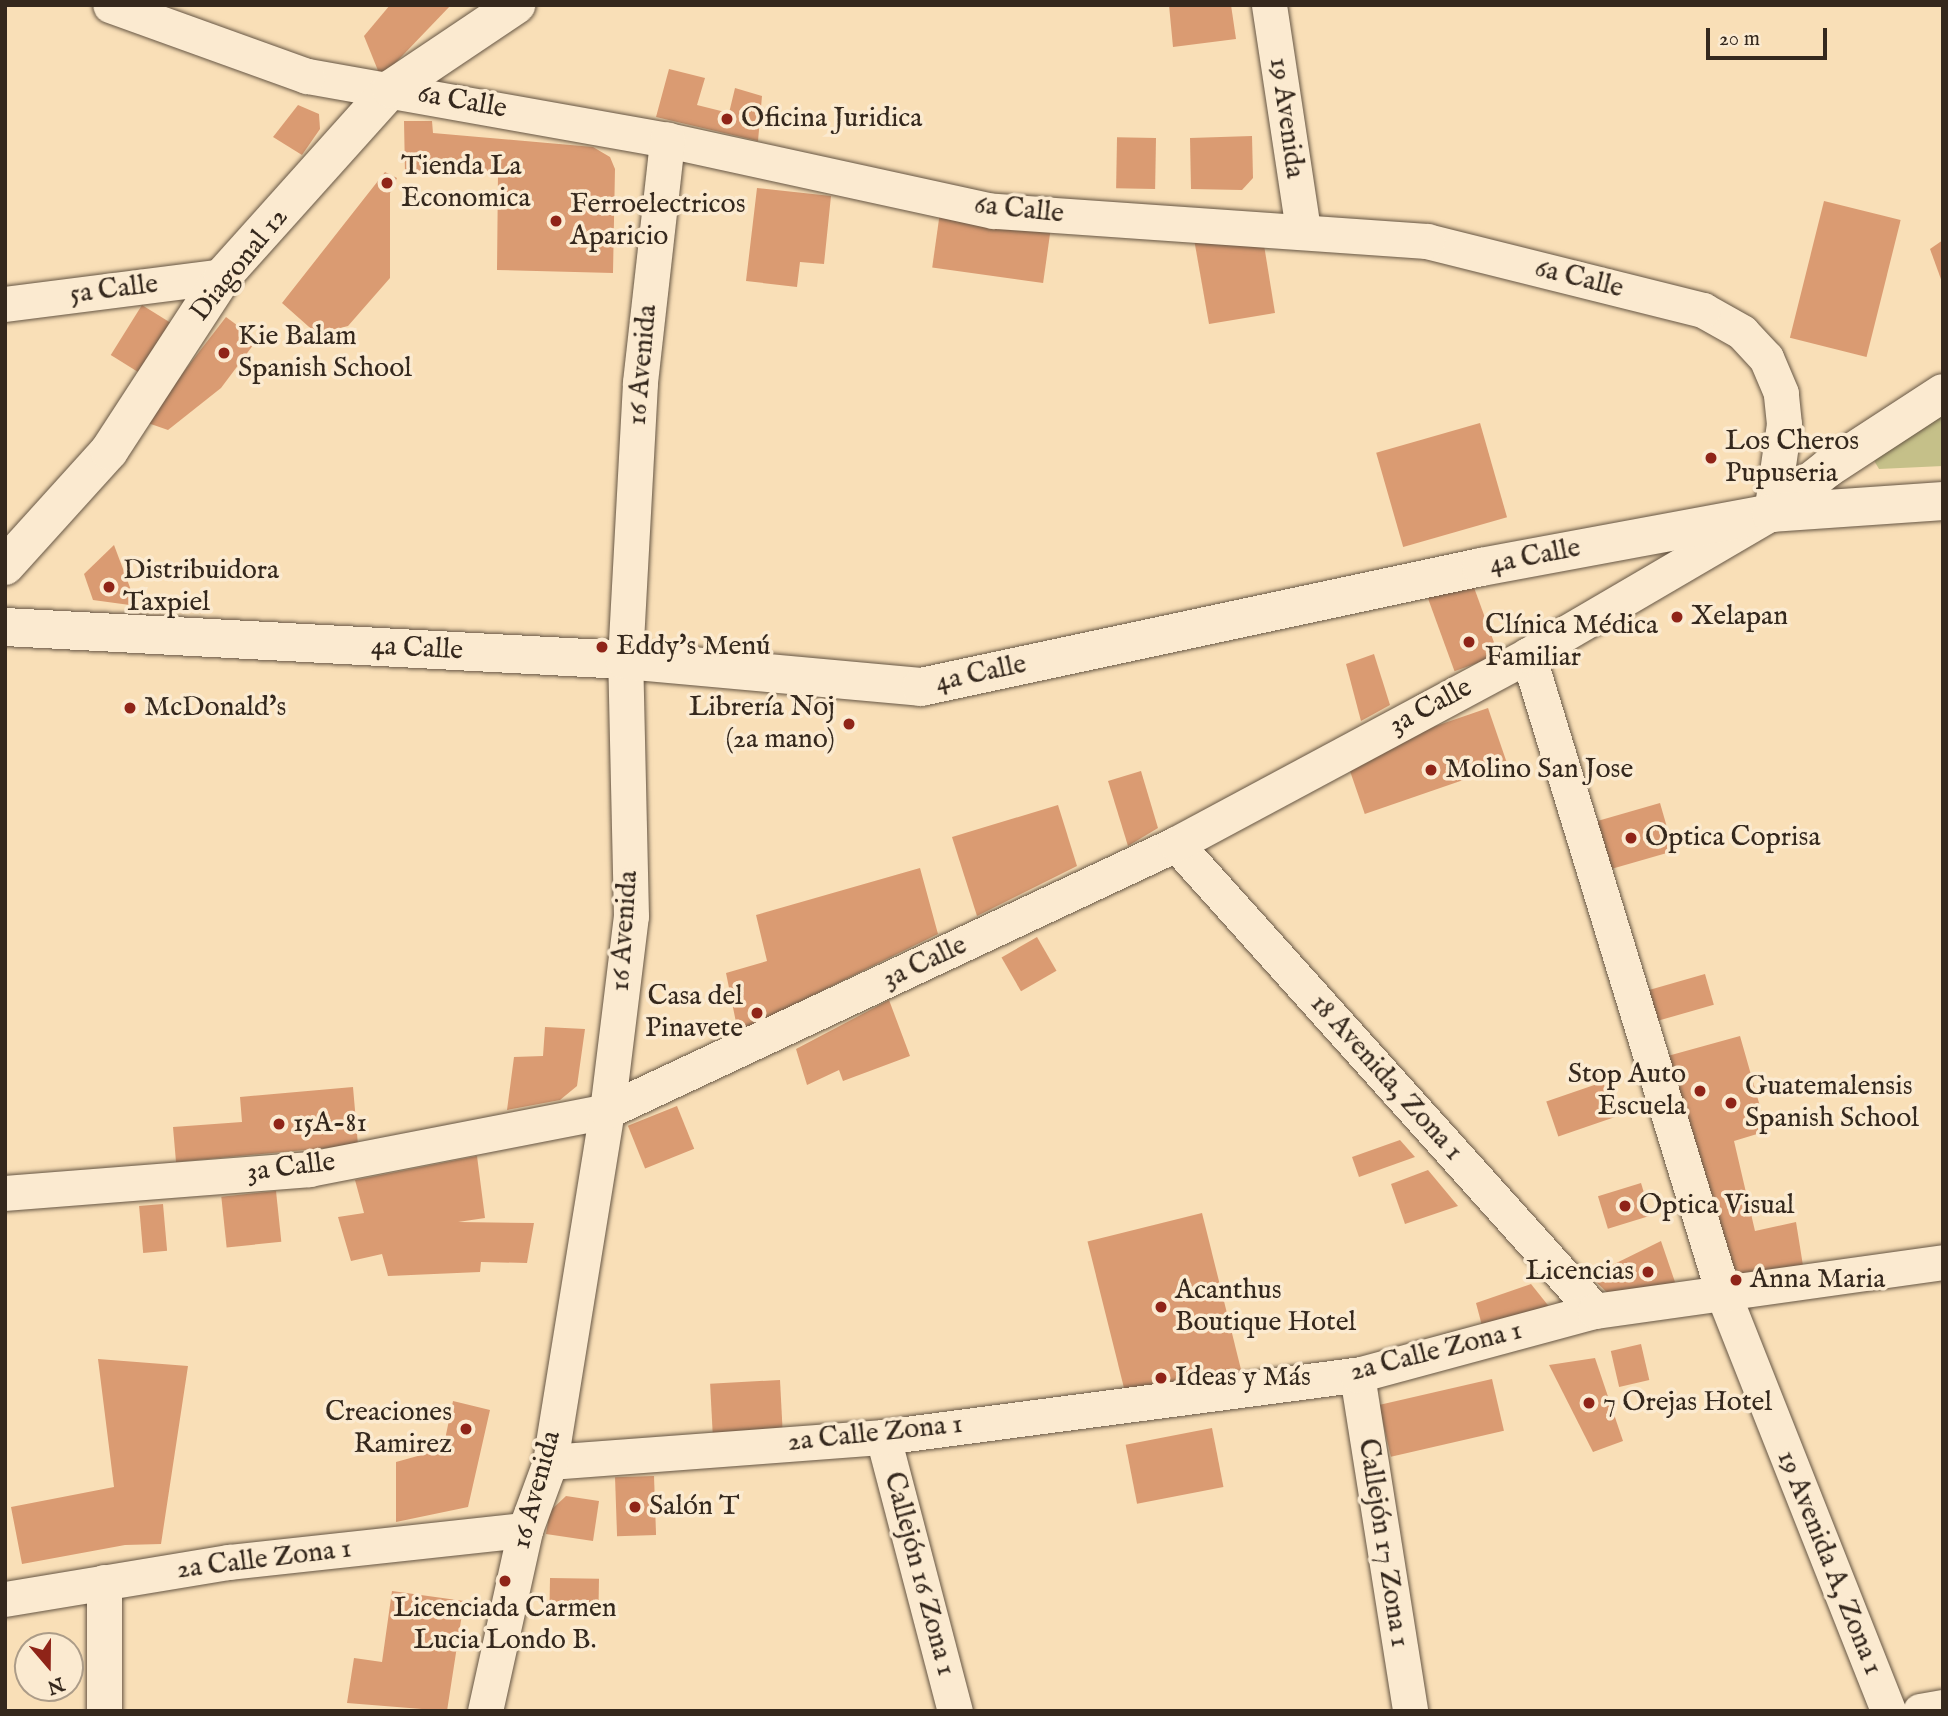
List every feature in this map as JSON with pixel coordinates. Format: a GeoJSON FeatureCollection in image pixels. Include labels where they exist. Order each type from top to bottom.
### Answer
{"type":"FeatureCollection","features":[{"type":"Feature","properties":{"kind":"main road","name":"Diagonal 12"},"geometry":{"type":"LineString","coordinates":[[5,566],[109,451],[223,276],[391,89],[516,5]]}},
{"type":"Feature","properties":{"kind":"main road"},"geometry":{"type":"LineString","coordinates":[[1771,513],[1828,468],[1943,393]]}},
{"type":"Feature","properties":{"kind":"main road","name":"4a Calle"},"geometry":{"type":"LineString","coordinates":[[5,627],[625,660],[921,687],[1481,567],[1771,513],[1943,501]]}},
{"type":"Feature","properties":{"kind":"street","name":"6a Calle"},"geometry":{"type":"LineString","coordinates":[[110,5],[307,76],[667,140],[993,211],[1427,241],[1703,310],[1742,332],[1766,358],[1782,393],[1784,424],[1771,513]]}},
{"type":"Feature","properties":{"kind":"street","name":"19 Avenida"},"geometry":{"type":"LineString","coordinates":[[1269,5],[1303,231]]}},
{"type":"Feature","properties":{"kind":"street","name":"16 Avenida"},"geometry":{"type":"LineString","coordinates":[[485,1711],[525,1530],[550,1462],[607,1111],[631,916],[625,660],[640,382],[667,140]]}},
{"type":"Feature","properties":{"kind":"street","name":"5a Calle"},"geometry":{"type":"LineString","coordinates":[[5,304],[223,276]]}},
{"type":"Feature","properties":{"kind":"street","name":"3a Calle"},"geometry":{"type":"LineString","coordinates":[[5,1193],[309,1169],[607,1111],[1176,845],[1528,655],[1771,513]]}},
{"type":"Feature","properties":{"kind":"street","name":"19 Avenida A, Zona 1"},"geometry":{"type":"LineString","coordinates":[[1528,655],[1724,1296],[1888,1711]]}},
{"type":"Feature","properties":{"kind":"street","name":"18 Avenida, Zona 1"},"geometry":{"type":"LineString","coordinates":[[1176,845],[1595,1311]]}},
{"type":"Feature","properties":{"kind":"street","name":"2a Calle Zona 1"},"geometry":{"type":"LineString","coordinates":[[550,1462],[883,1437],[1357,1375],[1595,1311],[1724,1296],[1943,1262]]}},
{"type":"Feature","properties":{"kind":"street","name":"Callejón 17 Zona 1"},"geometry":{"type":"LineString","coordinates":[[1357,1375],[1410,1711]]}},
{"type":"Feature","properties":{"kind":"street","name":"Callejón 16 Zona 1"},"geometry":{"type":"LineString","coordinates":[[883,1437],[955,1711]]}},
{"type":"Feature","properties":{"kind":"street","name":"2a Calle Zona 1"},"geometry":{"type":"LineString","coordinates":[[5,1599],[229,1562],[525,1530]]}},
{"type":"Feature","properties":{"kind":"street"},"geometry":{"type":"LineString","coordinates":[[104,1582],[104,1711]]}},
{"type":"Feature","properties":{"kind":"street"},"geometry":{"type":"LineString","coordinates":[[1920,1711],[1943,1707]]}},
{"type":"Feature","properties":{"kind":"shaded area"},"geometry":{"type":"Polygon","coordinates":[[[1943,399],[1943,466],[1879,469],[1866,447],[1943,399]]]}},
{"type":"Feature","properties":{"kind":"building"},"geometry":{"type":"Polygon","coordinates":[[[390,5],[451,5],[381,78],[364,36],[390,5]]]}},
{"type":"Feature","properties":{"kind":"building"},"geometry":{"type":"Polygon","coordinates":[[[1169,5],[1231,5],[1236,39],[1173,47],[1169,5]]]}},
{"type":"Feature","properties":{"kind":"building"},"geometry":{"type":"Polygon","coordinates":[[[669,69],[705,78],[697,105],[729,113],[735,88],[762,96],[758,141],[656,117],[669,69]]]}},
{"type":"Feature","properties":{"kind":"building"},"geometry":{"type":"Polygon","coordinates":[[[298,105],[319,114],[320,129],[302,155],[273,137],[298,105]]]}},
{"type":"Feature","properties":{"kind":"building","name":"Ferroelectricos Aparicio"},"geometry":{"type":"Polygon","coordinates":[[[404,121],[432,121],[433,133],[593,147],[610,157],[615,169],[613,273],[497,270],[498,172],[405,173],[404,121]]]}},
{"type":"Feature","properties":{"kind":"building"},"geometry":{"type":"Polygon","coordinates":[[[1252,136],[1253,178],[1242,190],[1191,189],[1190,138],[1252,136]]]}},
{"type":"Feature","properties":{"kind":"building"},"geometry":{"type":"Polygon","coordinates":[[[1117,137],[1156,138],[1155,189],[1116,188],[1117,137]]]}},
{"type":"Feature","properties":{"kind":"building"},"geometry":{"type":"Polygon","coordinates":[[[385,172],[397,178],[390,193],[390,278],[348,326],[317,334],[282,303],[385,172]]]}},
{"type":"Feature","properties":{"kind":"building"},"geometry":{"type":"Polygon","coordinates":[[[757,188],[831,196],[824,264],[800,262],[797,287],[746,281],[757,188]]]}},
{"type":"Feature","properties":{"kind":"building"},"geometry":{"type":"Polygon","coordinates":[[[1824,201],[1901,220],[1867,357],[1790,338],[1824,201]]]}},
{"type":"Feature","properties":{"kind":"building"},"geometry":{"type":"Polygon","coordinates":[[[940,212],[1051,228],[1043,283],[932,267],[940,212]]]}},
{"type":"Feature","properties":{"kind":"building"},"geometry":{"type":"Polygon","coordinates":[[[1194,239],[1264,245],[1275,313],[1209,324],[1194,239]]]}},
{"type":"Feature","properties":{"kind":"building"},"geometry":{"type":"Polygon","coordinates":[[[1943,240],[1943,282],[1942,282],[1930,249],[1943,240]]]}},
{"type":"Feature","properties":{"kind":"building"},"geometry":{"type":"Polygon","coordinates":[[[142,305],[173,324],[141,374],[111,355],[142,305]]]}},
{"type":"Feature","properties":{"kind":"building"},"geometry":{"type":"Polygon","coordinates":[[[226,317],[257,340],[221,388],[168,430],[145,422],[226,317]]]}},
{"type":"Feature","properties":{"kind":"building"},"geometry":{"type":"Polygon","coordinates":[[[1480,423],[1507,517],[1403,547],[1376,453],[1480,423]]]}},
{"type":"Feature","properties":{"kind":"building","name":"Distribuidora Taxpiel"},"geometry":{"type":"Polygon","coordinates":[[[114,545],[137,606],[93,600],[84,574],[114,545]]]}},
{"type":"Feature","properties":{"kind":"building"},"geometry":{"type":"Polygon","coordinates":[[[1472,582],[1499,655],[1455,671],[1428,598],[1472,582]]]}},
{"type":"Feature","properties":{"kind":"building"},"geometry":{"type":"Polygon","coordinates":[[[1374,654],[1390,705],[1361,721],[1346,664],[1374,654]]]}},
{"type":"Feature","properties":{"kind":"building","name":"Molino San Jose"},"geometry":{"type":"Polygon","coordinates":[[[1488,708],[1508,765],[1365,814],[1345,757],[1488,708]]]}},
{"type":"Feature","properties":{"kind":"building"},"geometry":{"type":"Polygon","coordinates":[[[1141,771],[1158,828],[1128,846],[1108,781],[1141,771]]]}},
{"type":"Feature","properties":{"kind":"building","name":"Optica Coprisa"},"geometry":{"type":"Polygon","coordinates":[[[1660,803],[1674,851],[1602,872],[1588,824],[1660,803]]]}},
{"type":"Feature","properties":{"kind":"building"},"geometry":{"type":"Polygon","coordinates":[[[1058,805],[1077,866],[977,916],[952,837],[1058,805]]]}},
{"type":"Feature","properties":{"kind":"building"},"geometry":{"type":"Polygon","coordinates":[[[920,868],[938,934],[738,1032],[726,973],[767,961],[756,915],[920,868]]]}},
{"type":"Feature","properties":{"kind":"building"},"geometry":{"type":"Polygon","coordinates":[[[1037,937],[1056,971],[1021,991],[1001,958],[1037,937]]]}},
{"type":"Feature","properties":{"kind":"building"},"geometry":{"type":"Polygon","coordinates":[[[1705,974],[1714,1005],[1656,1021],[1647,991],[1705,974]]]}},
{"type":"Feature","properties":{"kind":"building"},"geometry":{"type":"Polygon","coordinates":[[[889,1000],[910,1056],[843,1081],[839,1070],[807,1085],[796,1049],[889,1000]]]}},
{"type":"Feature","properties":{"kind":"building"},"geometry":{"type":"Polygon","coordinates":[[[545,1027],[585,1029],[577,1086],[560,1100],[507,1110],[514,1057],[543,1056],[545,1027]]]}},
{"type":"Feature","properties":{"kind":"building"},"geometry":{"type":"Polygon","coordinates":[[[1740,1036],[1767,1131],[1734,1141],[1755,1231],[1796,1222],[1805,1278],[1720,1274],[1664,1057],[1740,1036]]]}},
{"type":"Feature","properties":{"kind":"building"},"geometry":{"type":"Polygon","coordinates":[[[1603,1082],[1615,1117],[1558,1137],[1546,1102],[1603,1082]]]}},
{"type":"Feature","properties":{"kind":"building"},"geometry":{"type":"Polygon","coordinates":[[[353,1087],[358,1145],[176,1162],[173,1127],[242,1122],[240,1097],[353,1087]]]}},
{"type":"Feature","properties":{"kind":"building"},"geometry":{"type":"Polygon","coordinates":[[[677,1106],[694,1149],[645,1169],[628,1126],[677,1106]]]}},
{"type":"Feature","properties":{"kind":"building"},"geometry":{"type":"Polygon","coordinates":[[[1400,1140],[1415,1157],[1359,1177],[1352,1157],[1400,1140]]]}},
{"type":"Feature","properties":{"kind":"building"},"geometry":{"type":"Polygon","coordinates":[[[477,1156],[485,1218],[458,1222],[534,1223],[527,1263],[481,1262],[480,1272],[388,1276],[382,1254],[351,1261],[338,1217],[364,1213],[355,1180],[477,1156]]]}},
{"type":"Feature","properties":{"kind":"building"},"geometry":{"type":"Polygon","coordinates":[[[1428,1170],[1458,1206],[1405,1224],[1391,1184],[1428,1170]]]}},
{"type":"Feature","properties":{"kind":"building","name":"Optica Visual"},"geometry":{"type":"Polygon","coordinates":[[[1641,1183],[1651,1216],[1608,1229],[1598,1196],[1641,1183]]]}},
{"type":"Feature","properties":{"kind":"building"},"geometry":{"type":"Polygon","coordinates":[[[276,1191],[281,1242],[227,1247],[221,1197],[276,1191]]]}},
{"type":"Feature","properties":{"kind":"building"},"geometry":{"type":"Polygon","coordinates":[[[163,1204],[167,1251],[143,1253],[139,1206],[163,1204]]]}},
{"type":"Feature","properties":{"kind":"building","name":"Acanthus Boutique Hotel"},"geometry":{"type":"Polygon","coordinates":[[[1202,1213],[1243,1377],[1128,1406],[1088,1242],[1202,1213]]]}},
{"type":"Feature","properties":{"kind":"building","name":"Licencias"},"geometry":{"type":"Polygon","coordinates":[[[1661,1241],[1676,1285],[1620,1305],[1590,1276],[1661,1241]]]}},
{"type":"Feature","properties":{"kind":"building"},"geometry":{"type":"Polygon","coordinates":[[[1531,1284],[1551,1309],[1485,1337],[1476,1303],[1531,1284]]]}},
{"type":"Feature","properties":{"kind":"building"},"geometry":{"type":"Polygon","coordinates":[[[1641,1344],[1649,1380],[1619,1387],[1611,1351],[1641,1344]]]}},
{"type":"Feature","properties":{"kind":"building","name":"7 Orejas Hotel"},"geometry":{"type":"Polygon","coordinates":[[[1595,1358],[1623,1441],[1593,1452],[1549,1365],[1595,1358]]]}},
{"type":"Feature","properties":{"kind":"building"},"geometry":{"type":"Polygon","coordinates":[[[98,1359],[188,1366],[161,1544],[125,1545],[22,1564],[11,1507],[114,1487],[98,1359]]]}},
{"type":"Feature","properties":{"kind":"building"},"geometry":{"type":"Polygon","coordinates":[[[1492,1379],[1504,1431],[1391,1457],[1379,1405],[1492,1379]]]}},
{"type":"Feature","properties":{"kind":"building"},"geometry":{"type":"Polygon","coordinates":[[[780,1380],[783,1431],[713,1435],[710,1384],[780,1380]]]}},
{"type":"Feature","properties":{"kind":"building"},"geometry":{"type":"Polygon","coordinates":[[[453,1401],[490,1410],[468,1507],[396,1522],[396,1462],[443,1449],[453,1401]]]}},
{"type":"Feature","properties":{"kind":"building"},"geometry":{"type":"Polygon","coordinates":[[[1212,1428],[1223,1487],[1137,1504],[1126,1445],[1212,1428]]]}},
{"type":"Feature","properties":{"kind":"building","name":"Salón T"},"geometry":{"type":"Polygon","coordinates":[[[654,1476],[656,1535],[617,1536],[615,1477],[654,1476]]]}},
{"type":"Feature","properties":{"kind":"building"},"geometry":{"type":"Polygon","coordinates":[[[566,1496],[599,1501],[593,1541],[546,1534],[550,1511],[566,1496]]]}},
{"type":"Feature","properties":{"kind":"building"},"geometry":{"type":"Polygon","coordinates":[[[550,1578],[599,1579],[598,1615],[549,1614],[550,1578]]]}},
{"type":"Feature","properties":{"kind":"building"},"geometry":{"type":"Polygon","coordinates":[[[392,1591],[464,1601],[447,1711],[347,1703],[354,1658],[382,1662],[392,1591]]]}},
{"type":"Feature","properties":{"kind":"place","name":"Oficina Juridica"},"geometry":{"type":"Point","coordinates":[727,119]}},
{"type":"Feature","properties":{"kind":"place","name":"Tienda La Economica"},"geometry":{"type":"Point","coordinates":[387,183]}},
{"type":"Feature","properties":{"kind":"place","name":"Ferroelectricos Aparicio"},"geometry":{"type":"Point","coordinates":[556,221]}},
{"type":"Feature","properties":{"kind":"place","name":"Kie Balam Spanish School"},"geometry":{"type":"Point","coordinates":[224,353]}},
{"type":"Feature","properties":{"kind":"place","name":"Los Cheros Pupuseria"},"geometry":{"type":"Point","coordinates":[1711,458]}},
{"type":"Feature","properties":{"kind":"place","name":"Distribuidora Taxpiel"},"geometry":{"type":"Point","coordinates":[109,587]}},
{"type":"Feature","properties":{"kind":"place","name":"Xelapan"},"geometry":{"type":"Point","coordinates":[1677,617]}},
{"type":"Feature","properties":{"kind":"place","name":"Clínica Médica Familiar"},"geometry":{"type":"Point","coordinates":[1469,642]}},
{"type":"Feature","properties":{"kind":"place","name":"Eddy's Menú"},"geometry":{"type":"Point","coordinates":[602,647]}},
{"type":"Feature","properties":{"kind":"place","name":"McDonald's"},"geometry":{"type":"Point","coordinates":[130,708]}},
{"type":"Feature","properties":{"kind":"place","name":"Librería Noj (2a mano)"},"geometry":{"type":"Point","coordinates":[849,724]}},
{"type":"Feature","properties":{"kind":"place","name":"Molino San Jose"},"geometry":{"type":"Point","coordinates":[1431,770]}},
{"type":"Feature","properties":{"kind":"place","name":"Optica Coprisa"},"geometry":{"type":"Point","coordinates":[1631,838]}},
{"type":"Feature","properties":{"kind":"place","name":"Casa del Pinavete"},"geometry":{"type":"Point","coordinates":[757,1013]}},
{"type":"Feature","properties":{"kind":"place","name":"Stop Auto Escuela"},"geometry":{"type":"Point","coordinates":[1700,1091]}},
{"type":"Feature","properties":{"kind":"place","name":"Guatemalensis Spanish School"},"geometry":{"type":"Point","coordinates":[1731,1103]}},
{"type":"Feature","properties":{"kind":"place","name":"15A-81"},"geometry":{"type":"Point","coordinates":[279,1124]}},
{"type":"Feature","properties":{"kind":"place","name":"Optica Visual"},"geometry":{"type":"Point","coordinates":[1625,1206]}},
{"type":"Feature","properties":{"kind":"place","name":"Licencias"},"geometry":{"type":"Point","coordinates":[1648,1272]}},
{"type":"Feature","properties":{"kind":"place","name":"Anna Maria"},"geometry":{"type":"Point","coordinates":[1736,1280]}},
{"type":"Feature","properties":{"kind":"place","name":"Acanthus Boutique Hotel"},"geometry":{"type":"Point","coordinates":[1161,1307]}},
{"type":"Feature","properties":{"kind":"place","name":"Ideas y Más"},"geometry":{"type":"Point","coordinates":[1161,1378]}},
{"type":"Feature","properties":{"kind":"place","name":"7 Orejas Hotel"},"geometry":{"type":"Point","coordinates":[1589,1403]}},
{"type":"Feature","properties":{"kind":"place","name":"Creaciones Ramirez"},"geometry":{"type":"Point","coordinates":[466,1429]}},
{"type":"Feature","properties":{"kind":"place","name":"Salón T"},"geometry":{"type":"Point","coordinates":[635,1507]}},
{"type":"Feature","properties":{"kind":"place","name":"Licenciada Carmen Lucia Londo B."},"geometry":{"type":"Point","coordinates":[505,1581]}}]}
